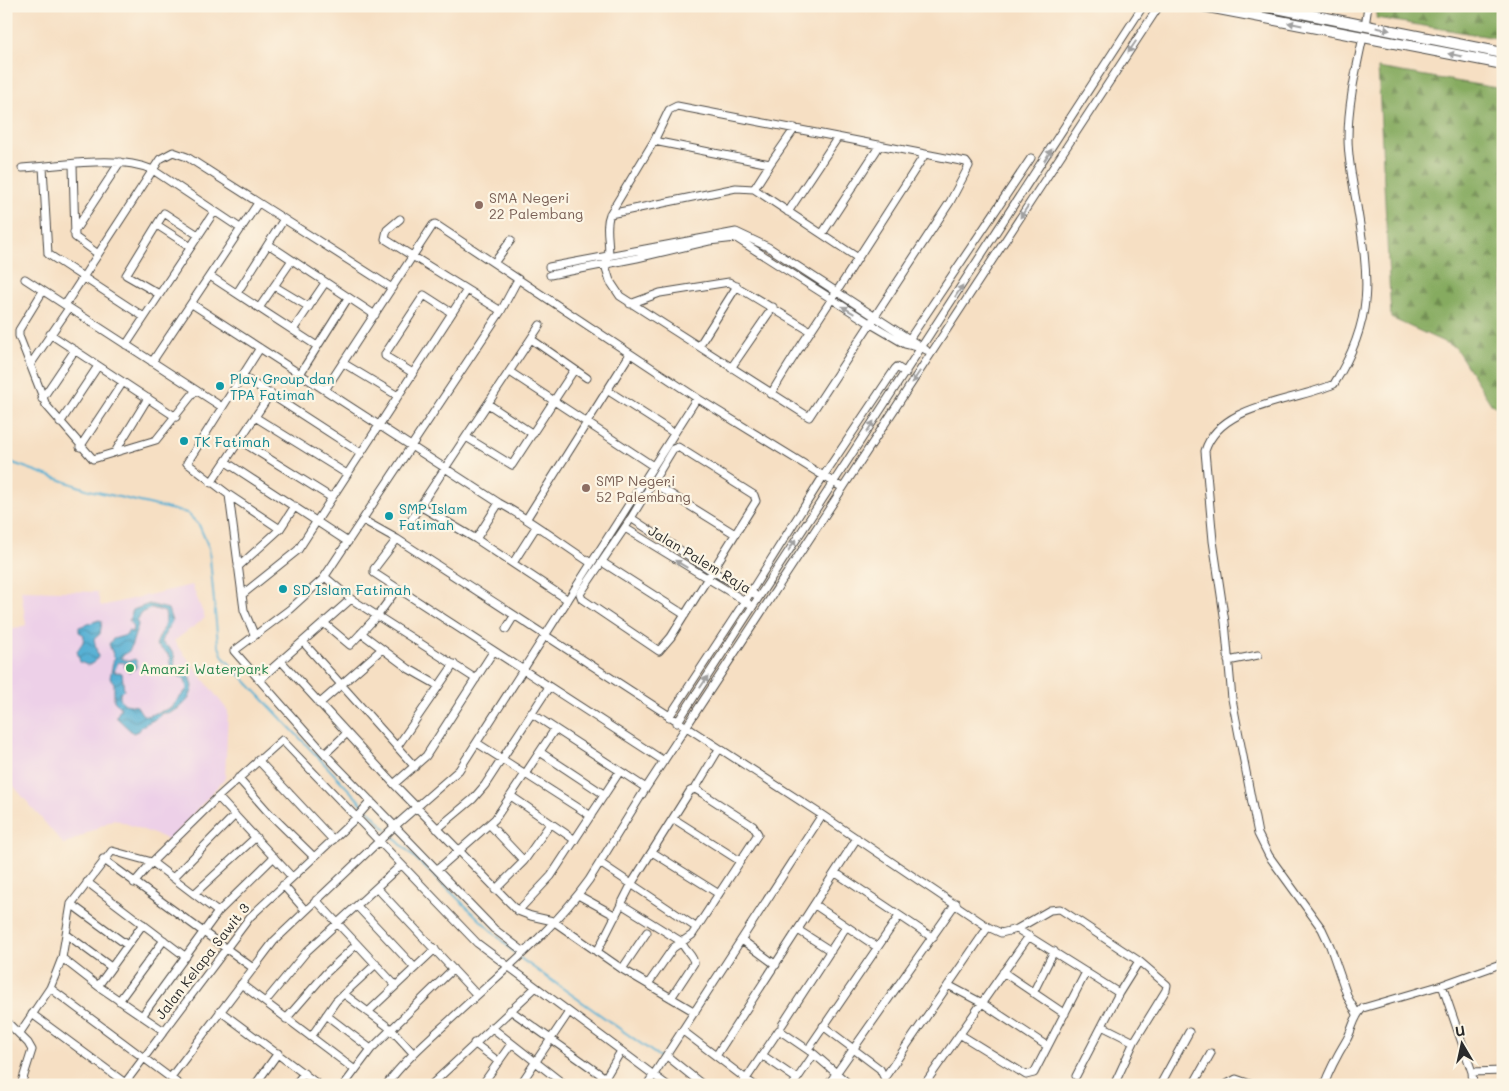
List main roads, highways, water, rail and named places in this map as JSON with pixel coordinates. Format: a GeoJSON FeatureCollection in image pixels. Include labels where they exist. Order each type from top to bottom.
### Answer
{"type":"FeatureCollection","features":[{"type":"Feature","properties":{"kind":"highway"},"geometry":{"type":"LineString","coordinates":[[1203,6],[1363,37],[1473,52],[1503,53]]}},
{"type":"Feature","properties":{"kind":"highway"},"geometry":{"type":"LineString","coordinates":[[1266,6],[1365,23],[1473,52],[1503,64]]}},
{"type":"Feature","properties":{"kind":"water","name":"Amanzi Waterpark"},"geometry":{"type":"Polygon","coordinates":[[[149,604],[168,609],[172,621],[161,641],[174,654],[175,668],[189,674],[193,686],[192,692],[182,706],[168,713],[162,713],[156,719],[143,725],[139,731],[133,733],[116,717],[121,708],[114,701],[114,683],[110,678],[114,657],[109,644],[113,639],[127,635],[128,631],[132,632],[133,627],[129,620],[133,610],[149,604]],[[152,608],[141,613],[137,621],[138,625],[130,650],[120,658],[129,661],[135,659],[137,662],[136,668],[129,672],[124,667],[126,663],[118,662],[114,672],[122,673],[124,690],[120,693],[120,699],[125,704],[137,706],[142,714],[147,716],[171,708],[187,689],[185,680],[172,672],[169,655],[156,645],[165,625],[165,612],[152,608]]]}},
{"type":"Feature","properties":{"kind":"water"},"geometry":{"type":"Polygon","coordinates":[[[99,620],[102,621],[100,634],[94,639],[98,657],[94,663],[87,665],[80,662],[77,651],[83,642],[84,635],[79,632],[79,627],[99,620]]]}},
{"type":"Feature","properties":{"kind":"waterway"},"geometry":{"type":"LineString","coordinates":[[6,452],[13,463],[89,490],[187,513],[199,525],[209,548],[218,644],[223,657],[387,830]]}},
{"type":"Feature","properties":{"kind":"waterway"},"geometry":{"type":"LineString","coordinates":[[390,834],[517,955]]}},
{"type":"Feature","properties":{"kind":"waterway"},"geometry":{"type":"LineString","coordinates":[[520,958],[661,1058]]}},
{"type":"Feature","properties":{"kind":"waterway"},"geometry":{"type":"LineString","coordinates":[[665,1060],[697,1085]]}},
{"type":"Feature","properties":{"kind":"place","name":"SMA Negeri 22 Palembang"},"geometry":{"type":"Point","coordinates":[479,205]}},
{"type":"Feature","properties":{"kind":"place","name":"Play Group dan TPA Fatimah"},"geometry":{"type":"Point","coordinates":[220,386]}},
{"type":"Feature","properties":{"kind":"place","name":"TK Fatimah"},"geometry":{"type":"Point","coordinates":[184,441]}},
{"type":"Feature","properties":{"kind":"place","name":"SMP Negeri 52 Palembang"},"geometry":{"type":"Point","coordinates":[586,488]}},
{"type":"Feature","properties":{"kind":"place","name":"SMP Islam Fatimah"},"geometry":{"type":"Point","coordinates":[389,516]}},
{"type":"Feature","properties":{"kind":"place","name":"SD Islam Fatimah"},"geometry":{"type":"Point","coordinates":[283,589]}},
{"type":"Feature","properties":{"kind":"place","name":"Amanzi Waterpark"},"geometry":{"type":"Point","coordinates":[130,668]}}]}
